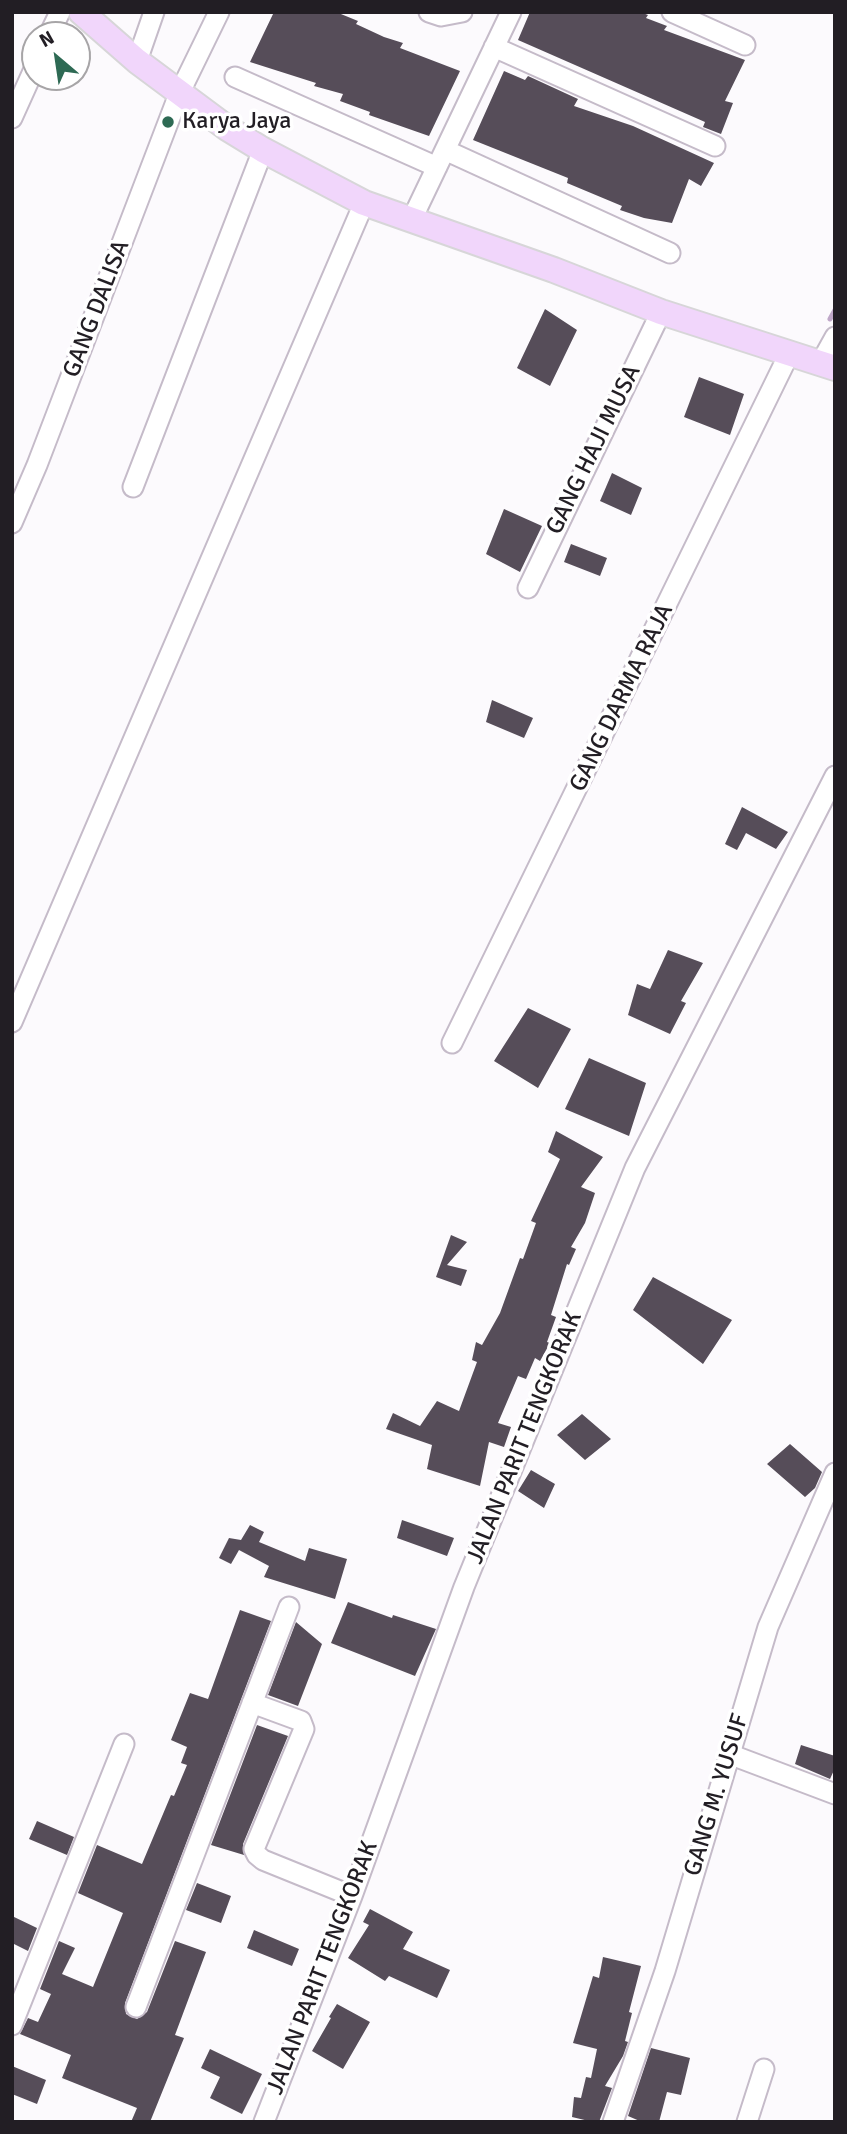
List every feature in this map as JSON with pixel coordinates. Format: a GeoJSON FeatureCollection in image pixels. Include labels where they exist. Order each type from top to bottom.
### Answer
{"type":"FeatureCollection","features":[{"type":"Feature","properties":{"kind":"main road"},"geometry":{"type":"LineString","coordinates":[[81,12],[179,94],[263,150],[364,203],[554,270],[661,312],[827,366]]}},
{"type":"Feature","properties":{"kind":"street"},"geometry":{"type":"LineString","coordinates":[[137,61],[154,12]]}},
{"type":"Feature","properties":{"kind":"street","name":"GANG DALISA"},"geometry":{"type":"LineString","coordinates":[[12,523],[37,465],[179,94],[219,12]]}},
{"type":"Feature","properties":{"kind":"street"},"geometry":{"type":"LineString","coordinates":[[429,12],[441,16],[463,12]]}},
{"type":"Feature","properties":{"kind":"street"},"geometry":{"type":"LineString","coordinates":[[412,219],[511,12]]}},
{"type":"Feature","properties":{"kind":"street"},"geometry":{"type":"LineString","coordinates":[[672,12],[745,45]]}},
{"type":"Feature","properties":{"kind":"street"},"geometry":{"type":"LineString","coordinates":[[494,47],[715,146]]}},
{"type":"Feature","properties":{"kind":"street"},"geometry":{"type":"LineString","coordinates":[[235,77],[670,253]]}},
{"type":"Feature","properties":{"kind":"street"},"geometry":{"type":"LineString","coordinates":[[12,118],[24,91]]}},
{"type":"Feature","properties":{"kind":"street"},"geometry":{"type":"LineString","coordinates":[[133,487],[263,150]]}},
{"type":"Feature","properties":{"kind":"street"},"geometry":{"type":"LineString","coordinates":[[12,1022],[364,203]]}},
{"type":"Feature","properties":{"kind":"street","name":"GANG HAJI MUSA"},"geometry":{"type":"LineString","coordinates":[[528,588],[661,312]]}},
{"type":"Feature","properties":{"kind":"street"},"geometry":{"type":"LineString","coordinates":[[827,366],[835,337]]}},
{"type":"Feature","properties":{"kind":"street","name":"GANG DARMA RAJA"},"geometry":{"type":"LineString","coordinates":[[452,1044],[790,352]]}},
{"type":"Feature","properties":{"kind":"street","name":"JALAN PARIT TENGKORAK"},"geometry":{"type":"LineString","coordinates":[[264,2122],[352,1896],[464,1587],[635,1168],[835,775]]}},
{"type":"Feature","properties":{"kind":"street","name":"GANG M. YUSUF"},"geometry":{"type":"LineString","coordinates":[[613,2122],[665,1971],[768,1627],[835,1473]]}},
{"type":"Feature","properties":{"kind":"street"},"geometry":{"type":"LineString","coordinates":[[136,2007],[289,1606]]}},
{"type":"Feature","properties":{"kind":"street"},"geometry":{"type":"LineString","coordinates":[[252,1703],[301,1721],[304,1729],[254,1849],[257,1855],[263,1860],[352,1896]]}},
{"type":"Feature","properties":{"kind":"street"},"geometry":{"type":"LineString","coordinates":[[12,2025],[124,1744]]}},
{"type":"Feature","properties":{"kind":"street"},"geometry":{"type":"LineString","coordinates":[[729,1754],[835,1794]]}},
{"type":"Feature","properties":{"kind":"street"},"geometry":{"type":"LineString","coordinates":[[747,2122],[764,2069]]}},
{"type":"Feature","properties":{"kind":"building"},"geometry":{"type":"Polygon","coordinates":[[[274,12],[336,12],[358,21],[356,24],[384,37],[403,43],[400,48],[460,71],[429,136],[369,115],[370,112],[340,101],[343,94],[250,62],[274,12]]]}},
{"type":"Feature","properties":{"kind":"building"},"geometry":{"type":"Polygon","coordinates":[[[530,12],[640,12],[648,15],[646,18],[667,26],[664,30],[745,60],[725,101],[733,103],[721,134],[703,127],[705,122],[518,40],[530,12]]]}},
{"type":"Feature","properties":{"kind":"building"},"geometry":{"type":"Polygon","coordinates":[[[504,71],[525,80],[528,76],[578,99],[574,106],[633,126],[714,163],[701,186],[689,179],[672,223],[620,210],[622,206],[567,183],[568,178],[473,140],[504,71]]]}},
{"type":"Feature","properties":{"kind":"building"},"geometry":{"type":"Polygon","coordinates":[[[545,309],[577,330],[550,386],[517,368],[545,309]]]}},
{"type":"Feature","properties":{"kind":"building"},"geometry":{"type":"Polygon","coordinates":[[[699,377],[744,394],[730,435],[684,417],[699,377]]]}},
{"type":"Feature","properties":{"kind":"building"},"geometry":{"type":"Polygon","coordinates":[[[612,473],[642,488],[631,515],[600,501],[612,473]]]}},
{"type":"Feature","properties":{"kind":"building"},"geometry":{"type":"Polygon","coordinates":[[[504,509],[542,526],[520,572],[486,554],[504,509]]]}},
{"type":"Feature","properties":{"kind":"building"},"geometry":{"type":"Polygon","coordinates":[[[571,544],[607,558],[600,576],[564,562],[571,544]]]}},
{"type":"Feature","properties":{"kind":"building"},"geometry":{"type":"Polygon","coordinates":[[[492,700],[533,718],[524,738],[486,722],[492,700]]]}},
{"type":"Feature","properties":{"kind":"building"},"geometry":{"type":"Polygon","coordinates":[[[742,807],[788,832],[776,849],[746,833],[737,850],[725,844],[742,807]]]}},
{"type":"Feature","properties":{"kind":"building"},"geometry":{"type":"Polygon","coordinates":[[[668,950],[703,963],[681,1001],[686,1003],[670,1034],[628,1015],[637,984],[650,989],[668,950]]]}},
{"type":"Feature","properties":{"kind":"building"},"geometry":{"type":"Polygon","coordinates":[[[528,1008],[571,1029],[538,1088],[494,1061],[528,1008]]]}},
{"type":"Feature","properties":{"kind":"building"},"geometry":{"type":"Polygon","coordinates":[[[589,1058],[646,1083],[629,1136],[565,1109],[589,1058]]]}},
{"type":"Feature","properties":{"kind":"building"},"geometry":{"type":"Polygon","coordinates":[[[556,1131],[603,1157],[581,1187],[595,1193],[585,1223],[571,1247],[576,1249],[569,1265],[567,1264],[551,1315],[556,1317],[547,1342],[550,1343],[540,1361],[535,1358],[526,1379],[518,1376],[498,1423],[511,1427],[504,1447],[489,1442],[480,1486],[427,1469],[432,1445],[386,1429],[393,1413],[420,1426],[437,1401],[459,1411],[477,1362],[472,1360],[476,1342],[482,1345],[500,1313],[536,1223],[531,1221],[560,1159],[548,1152],[556,1131]]]}},
{"type":"Feature","properties":{"kind":"building"},"geometry":{"type":"Polygon","coordinates":[[[451,1235],[467,1242],[447,1265],[467,1270],[461,1286],[436,1277],[451,1235]]]}},
{"type":"Feature","properties":{"kind":"building"},"geometry":{"type":"Polygon","coordinates":[[[653,1277],[732,1320],[703,1364],[633,1310],[653,1277]]]}},
{"type":"Feature","properties":{"kind":"building"},"geometry":{"type":"Polygon","coordinates":[[[582,1414],[611,1439],[585,1460],[557,1435],[582,1414]]]}},
{"type":"Feature","properties":{"kind":"building"},"geometry":{"type":"Polygon","coordinates":[[[790,1444],[822,1472],[815,1488],[805,1497],[767,1464],[790,1444]]]}},
{"type":"Feature","properties":{"kind":"building"},"geometry":{"type":"Polygon","coordinates":[[[531,1470],[555,1484],[544,1508],[518,1491],[531,1470]]]}},
{"type":"Feature","properties":{"kind":"building"},"geometry":{"type":"Polygon","coordinates":[[[402,1520],[454,1538],[447,1556],[397,1538],[402,1520]]]}},
{"type":"Feature","properties":{"kind":"building"},"geometry":{"type":"Polygon","coordinates":[[[250,1525],[264,1532],[259,1542],[305,1561],[309,1548],[347,1559],[335,1599],[264,1577],[269,1566],[239,1550],[231,1564],[219,1558],[229,1538],[241,1540],[250,1525]]]}},
{"type":"Feature","properties":{"kind":"building"},"geometry":{"type":"Polygon","coordinates":[[[348,1602],[392,1618],[393,1615],[436,1629],[415,1676],[331,1643],[348,1602]]]}},
{"type":"Feature","properties":{"kind":"building"},"geometry":{"type":"Polygon","coordinates":[[[240,1610],[271,1621],[125,2003],[126,2014],[137,2019],[147,2012],[175,1941],[206,1952],[175,2035],[184,2038],[150,2122],[131,2122],[137,2108],[62,2078],[71,2055],[20,2034],[28,2018],[38,2022],[51,1994],[40,1989],[59,1941],[75,1948],[62,1974],[93,1987],[123,1913],[78,1893],[97,1845],[142,1864],[171,1795],[174,1796],[187,1765],[181,1763],[187,1747],[171,1740],[190,1693],[208,1699],[240,1610]]]}},
{"type":"Feature","properties":{"kind":"building"},"geometry":{"type":"Polygon","coordinates":[[[296,1622],[322,1644],[298,1706],[268,1695],[296,1622]]]}},
{"type":"Feature","properties":{"kind":"building"},"geometry":{"type":"Polygon","coordinates":[[[257,1725],[288,1736],[243,1844],[244,1855],[211,1845],[257,1725]]]}},
{"type":"Feature","properties":{"kind":"building"},"geometry":{"type":"Polygon","coordinates":[[[801,1745],[835,1756],[835,1768],[830,1779],[795,1764],[801,1745]]]}},
{"type":"Feature","properties":{"kind":"building"},"geometry":{"type":"Polygon","coordinates":[[[37,1821],[74,1837],[67,1855],[29,1839],[37,1821]]]}},
{"type":"Feature","properties":{"kind":"building"},"geometry":{"type":"Polygon","coordinates":[[[197,1883],[231,1896],[221,1923],[186,1910],[197,1883]]]}},
{"type":"Feature","properties":{"kind":"building"},"geometry":{"type":"Polygon","coordinates":[[[370,1909],[413,1932],[403,1949],[450,1970],[437,1998],[389,1976],[385,1981],[348,1958],[369,1925],[363,1922],[370,1909]]]}},
{"type":"Feature","properties":{"kind":"building"},"geometry":{"type":"Polygon","coordinates":[[[12,1916],[37,1928],[28,1951],[12,1943],[12,1916]]]}},
{"type":"Feature","properties":{"kind":"building"},"geometry":{"type":"Polygon","coordinates":[[[254,1930],[299,1949],[292,1966],[247,1948],[254,1930]]]}},
{"type":"Feature","properties":{"kind":"building"},"geometry":{"type":"Polygon","coordinates":[[[603,1957],[641,1966],[629,2012],[632,2013],[625,2041],[628,2042],[605,2086],[612,2088],[599,2122],[593,2122],[572,2117],[574,2097],[581,2098],[586,2077],[591,2078],[597,2049],[573,2043],[593,1976],[599,1978],[603,1957]]]}},
{"type":"Feature","properties":{"kind":"building"},"geometry":{"type":"Polygon","coordinates":[[[337,2004],[370,2022],[343,2069],[312,2051],[337,2004]]]}},
{"type":"Feature","properties":{"kind":"building"},"geometry":{"type":"Polygon","coordinates":[[[651,2048],[690,2058],[681,2095],[667,2092],[659,2122],[642,2122],[628,2116],[651,2048]]]}},
{"type":"Feature","properties":{"kind":"building"},"geometry":{"type":"Polygon","coordinates":[[[210,2049],[262,2074],[242,2114],[210,2098],[220,2077],[201,2068],[210,2049]]]}},
{"type":"Feature","properties":{"kind":"building"},"geometry":{"type":"Polygon","coordinates":[[[12,2066],[46,2080],[37,2104],[12,2094],[12,2066]]]}},
{"type":"Feature","properties":{"kind":"waterway"},"geometry":{"type":"LineString","coordinates":[[830,319],[835,310]]}},
{"type":"Feature","properties":{"kind":"place","name":"Karya Jaya"},"geometry":{"type":"Point","coordinates":[168,122]}}]}
